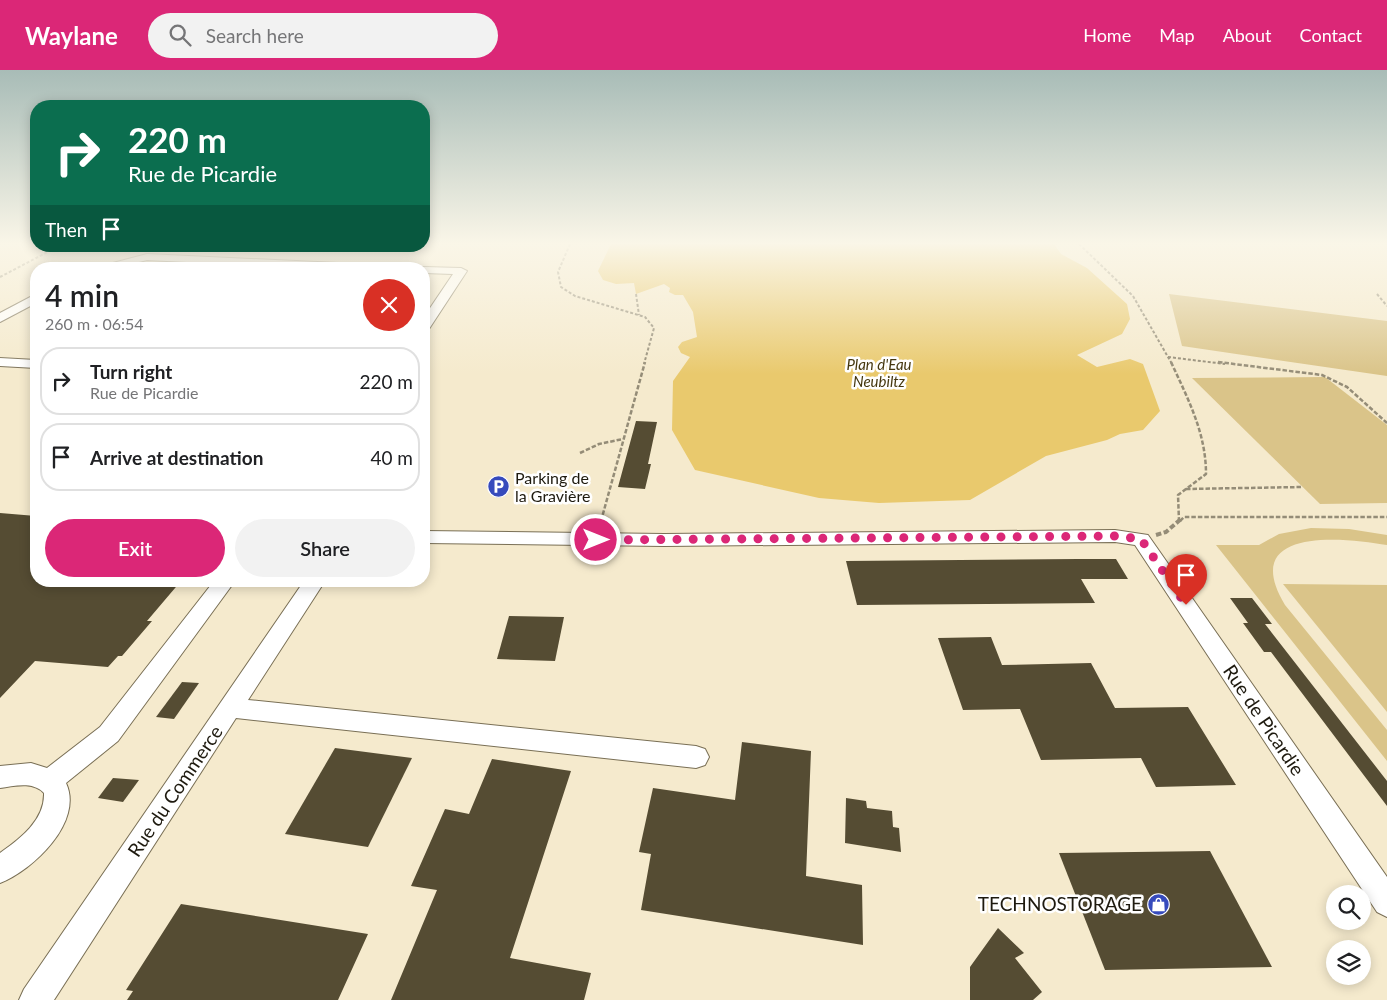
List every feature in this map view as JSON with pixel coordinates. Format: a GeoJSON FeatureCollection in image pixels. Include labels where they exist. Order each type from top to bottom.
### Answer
{"type":"FeatureCollection","features":[{"type":"Feature","properties":{"kind":"street"},"geometry":{"type":"LineString","coordinates":[[430,317],[450,287]]}},
{"type":"Feature","properties":{"kind":"street"},"geometry":{"type":"LineString","coordinates":[[0,318],[30,301]]}},
{"type":"Feature","properties":{"kind":"street"},"geometry":{"type":"LineString","coordinates":[[0,362],[30,364]]}},
{"type":"Feature","properties":{"kind":"street"},"geometry":{"type":"LineString","coordinates":[[430,537],[596,540],[1105,536],[1141,539]]}},
{"type":"Feature","properties":{"kind":"street","name":"Rue de Picardie"},"geometry":{"type":"LineString","coordinates":[[1141,539],[1387,902]]}},
{"type":"Feature","properties":{"kind":"street"},"geometry":{"type":"LineString","coordinates":[[50,780],[80,759],[109,734],[219,587]]}},
{"type":"Feature","properties":{"kind":"street","name":"Rue du Commerce"},"geometry":{"type":"LineString","coordinates":[[35,1000],[311,587]]}},
{"type":"Feature","properties":{"kind":"street"},"geometry":{"type":"LineString","coordinates":[[230,708],[696,757]]}},
{"type":"Feature","properties":{"kind":"street"},"geometry":{"type":"LineString","coordinates":[[0,777],[30,773],[50,780],[55,787],[57,796],[51,819],[30,847],[0,869]]}},
{"type":"Feature","properties":{"kind":"lane"},"geometry":{"type":"LineString","coordinates":[[0,305],[30,289]]}},
{"type":"Feature","properties":{"kind":"path"},"geometry":{"type":"LineString","coordinates":[[562,287],[574,296],[645,317],[654,328],[646,364],[623,439],[596,540]]}},
{"type":"Feature","properties":{"kind":"path"},"geometry":{"type":"LineString","coordinates":[[1124,287],[1133,296],[1168,357],[1194,410],[1206,453],[1206,474],[1178,495],[1179,521]]}},
{"type":"Feature","properties":{"kind":"path"},"geometry":{"type":"LineString","coordinates":[[636,294],[639,315]]}},
{"type":"Feature","properties":{"kind":"path"},"geometry":{"type":"LineString","coordinates":[[1377,294],[1387,306]]}},
{"type":"Feature","properties":{"kind":"path"},"geometry":{"type":"LineString","coordinates":[[1168,357],[1206,358],[1250,368],[1323,375],[1360,397],[1367,406],[1387,423]]}},
{"type":"Feature","properties":{"kind":"path"},"geometry":{"type":"LineString","coordinates":[[580,453],[599,444],[623,439]]}},
{"type":"Feature","properties":{"kind":"path"},"geometry":{"type":"LineString","coordinates":[[1186,489],[1302,487]]}},
{"type":"Feature","properties":{"kind":"path"},"geometry":{"type":"LineString","coordinates":[[1141,539],[1166,532],[1184,517],[1387,517]]}},
{"type":"Feature","properties":{"kind":"shaded area"},"geometry":{"type":"Polygon","coordinates":[[[1169,294],[1387,321],[1387,376],[1182,346],[1169,294]]]}},
{"type":"Feature","properties":{"kind":"shaded area"},"geometry":{"type":"Polygon","coordinates":[[[1325,377],[1387,425],[1387,503],[1320,504],[1192,378],[1325,377]]]}},
{"type":"Feature","properties":{"kind":"shaded area"},"geometry":{"type":"Polygon","coordinates":[[[1311,528],[1349,529],[1387,535],[1387,545],[1345,540],[1322,540],[1301,543],[1284,550],[1275,562],[1274,580],[1285,605],[1387,730],[1387,761],[1216,545],[1259,545],[1279,534],[1311,528]]]}},
{"type":"Feature","properties":{"kind":"shaded area"},"geometry":{"type":"Polygon","coordinates":[[[1283,584],[1387,585],[1387,712],[1283,584]]]}},
{"type":"Feature","properties":{"kind":"water","name":"Plan d'Eau Neubiltz"},"geometry":{"type":"Polygon","coordinates":[[[635,287],[654,287],[636,294],[635,287]]]}},
{"type":"Feature","properties":{"kind":"water","name":"Plan d'Eau Neubiltz"},"geometry":{"type":"Polygon","coordinates":[[[1109,287],[1127,304],[1130,319],[1122,334],[1077,355],[1097,367],[1130,359],[1143,364],[1160,411],[1143,430],[1120,434],[1107,440],[1046,456],[970,500],[879,503],[819,498],[695,470],[672,430],[673,381],[690,357],[681,353],[678,347],[682,342],[697,337],[693,312],[683,295],[675,295],[669,292],[670,288],[1109,287]]]}},
{"type":"Feature","properties":{"kind":"building"},"geometry":{"type":"Polygon","coordinates":[[[636,421],[657,422],[645,489],[618,487],[636,421]]]}},
{"type":"Feature","properties":{"kind":"building"},"geometry":{"type":"Polygon","coordinates":[[[0,513],[30,516],[30,587],[176,587],[147,621],[152,621],[122,656],[118,656],[108,667],[35,661],[0,698],[0,513]]]}},
{"type":"Feature","properties":{"kind":"building"},"geometry":{"type":"Polygon","coordinates":[[[1116,559],[1128,579],[1081,579],[1095,603],[857,605],[846,561],[1116,559]]]}},
{"type":"Feature","properties":{"kind":"building"},"geometry":{"type":"Polygon","coordinates":[[[1230,598],[1252,598],[1272,624],[1265,624],[1387,781],[1387,806],[1271,652],[1264,652],[1243,623],[1248,623],[1230,598]]]}},
{"type":"Feature","properties":{"kind":"building"},"geometry":{"type":"Polygon","coordinates":[[[509,616],[564,617],[555,661],[497,659],[509,616]]]}},
{"type":"Feature","properties":{"kind":"building"},"geometry":{"type":"Polygon","coordinates":[[[991,637],[1002,665],[1091,663],[1115,708],[1188,707],[1236,785],[1156,787],[1141,758],[1041,760],[1020,709],[963,710],[938,638],[991,637]]]}},
{"type":"Feature","properties":{"kind":"building"},"geometry":{"type":"Polygon","coordinates":[[[182,682],[199,683],[174,719],[156,717],[182,682]]]}},
{"type":"Feature","properties":{"kind":"building"},"geometry":{"type":"Polygon","coordinates":[[[742,742],[811,751],[806,876],[862,885],[863,945],[641,910],[651,854],[639,852],[653,788],[735,800],[742,742]]]}},
{"type":"Feature","properties":{"kind":"building"},"geometry":{"type":"Polygon","coordinates":[[[335,748],[412,758],[368,847],[285,834],[335,748]]]}},
{"type":"Feature","properties":{"kind":"building"},"geometry":{"type":"Polygon","coordinates":[[[492,759],[571,771],[510,958],[591,973],[584,1000],[391,1000],[437,890],[411,886],[445,809],[469,814],[492,759]]]}},
{"type":"Feature","properties":{"kind":"building"},"geometry":{"type":"Polygon","coordinates":[[[113,778],[139,780],[123,802],[98,798],[113,778]]]}},
{"type":"Feature","properties":{"kind":"building"},"geometry":{"type":"Polygon","coordinates":[[[846,798],[866,801],[867,808],[892,811],[893,827],[899,828],[901,852],[845,843],[846,798]]]}},
{"type":"Feature","properties":{"kind":"building"},"geometry":{"type":"Polygon","coordinates":[[[1210,851],[1272,967],[1105,970],[1059,853],[1210,851]]]}},
{"type":"Feature","properties":{"kind":"building"},"geometry":{"type":"Polygon","coordinates":[[[181,904],[368,934],[338,1000],[127,1000],[133,991],[126,990],[181,904]]]}},
{"type":"Feature","properties":{"kind":"building"},"geometry":{"type":"Polygon","coordinates":[[[998,928],[1024,953],[1015,958],[1042,992],[1033,1000],[970,1000],[970,967],[998,928]]]}},
{"type":"Feature","properties":{"kind":"place","name":"Parking de la Gravière"},"geometry":{"type":"Point","coordinates":[499,487]}},
{"type":"Feature","properties":{"kind":"place","name":"TECHNOSTORAGE"},"geometry":{"type":"Point","coordinates":[1158,904]}},
{"type":"Feature","properties":{"kind":"route"},"geometry":{"type":"LineString","coordinates":[[596,540],[1115,536],[1141,539],[1186,605]]}}]}
